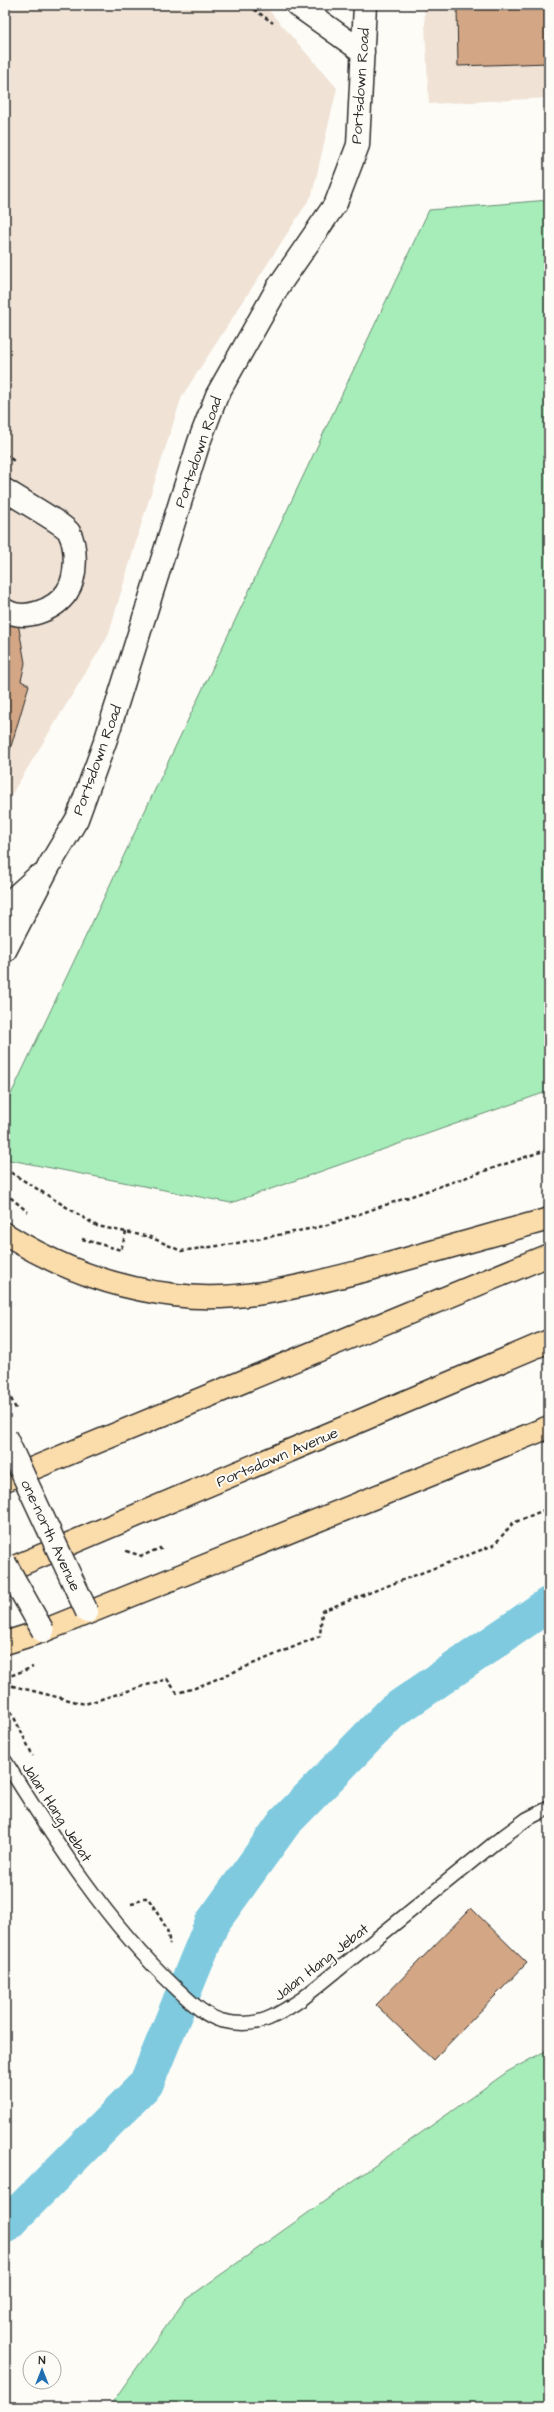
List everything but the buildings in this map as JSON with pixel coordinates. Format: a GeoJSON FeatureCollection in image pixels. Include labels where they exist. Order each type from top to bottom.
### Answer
{"type":"FeatureCollection","features":[{"type":"Feature","properties":{"kind":"highway"},"geometry":{"type":"LineString","coordinates":[[5,1234],[37,1254],[107,1282],[174,1296],[227,1297],[317,1283],[549,1219]]}},
{"type":"Feature","properties":{"kind":"highway"},"geometry":{"type":"LineString","coordinates":[[5,1480],[549,1255]]}},
{"type":"Feature","properties":{"kind":"highway","name":"Portsdown Avenue"},"geometry":{"type":"LineString","coordinates":[[5,1572],[549,1341]]}},
{"type":"Feature","properties":{"kind":"highway"},"geometry":{"type":"LineString","coordinates":[[5,1644],[43,1631],[549,1427]]}},
{"type":"Feature","properties":{"kind":"street"},"geometry":{"type":"LineString","coordinates":[[297,5],[363,52]]}},
{"type":"Feature","properties":{"kind":"street","name":"Portsdown Road"},"geometry":{"type":"LineString","coordinates":[[5,951],[49,866],[77,819],[106,739],[199,442],[217,395],[278,287],[336,203],[358,145],[364,5]]}},
{"type":"Feature","properties":{"kind":"street"},"geometry":{"type":"LineString","coordinates":[[5,490],[68,531],[74,550],[73,577],[68,591],[54,605],[32,614],[12,614],[5,610]]}},
{"type":"Feature","properties":{"kind":"street","name":"Portsdown Road"},"geometry":{"type":"LineString","coordinates":[[5,906],[49,866]]}},
{"type":"Feature","properties":{"kind":"street","name":"one-north Avenue"},"geometry":{"type":"LineString","coordinates":[[5,1436],[87,1612]]}},
{"type":"Feature","properties":{"kind":"street"},"geometry":{"type":"LineString","coordinates":[[5,1563],[43,1631]]}},
{"type":"Feature","properties":{"kind":"lane","name":"Jalan Hang Jebat"},"geometry":{"type":"LineString","coordinates":[[5,1760],[80,1877],[119,1926],[171,1984],[195,2006],[222,2021],[250,2024],[273,2018],[302,1999],[497,1841],[528,1819],[549,1808]]}},
{"type":"Feature","properties":{"kind":"path"},"geometry":{"type":"LineString","coordinates":[[5,1169],[97,1226],[150,1237],[181,1251],[232,1244],[324,1226],[549,1149]]}},
{"type":"Feature","properties":{"kind":"path"},"geometry":{"type":"LineString","coordinates":[[5,1193],[31,1214]]}},
{"type":"Feature","properties":{"kind":"path"},"geometry":{"type":"LineString","coordinates":[[78,1238],[121,1250],[126,1232]]}},
{"type":"Feature","properties":{"kind":"path"},"geometry":{"type":"LineString","coordinates":[[5,1386],[18,1412]]}},
{"type":"Feature","properties":{"kind":"path"},"geometry":{"type":"LineString","coordinates":[[5,1684],[85,1704],[167,1679],[177,1693],[195,1688],[320,1636],[322,1610],[494,1545],[513,1523],[549,1508]]}},
{"type":"Feature","properties":{"kind":"path"},"geometry":{"type":"LineString","coordinates":[[5,1700],[35,1760]]}},
{"type":"Feature","properties":{"kind":"path"},"geometry":{"type":"LineString","coordinates":[[128,1904],[136,1903],[142,1898],[148,1898],[167,1929],[171,1984]]}},
{"type":"Feature","properties":{"kind":"shaded area"},"geometry":{"type":"Polygon","coordinates":[[[5,5],[264,5],[337,88],[312,195],[182,396],[144,515],[108,636],[5,805],[5,5]]]}},
{"type":"Feature","properties":{"kind":"shaded area"},"geometry":{"type":"Polygon","coordinates":[[[424,5],[549,5],[549,98],[429,104],[424,5]]]}},
{"type":"Feature","properties":{"kind":"green space"},"geometry":{"type":"Polygon","coordinates":[[[549,200],[549,1091],[231,1203],[5,1159],[5,1107],[429,210],[549,200]]]}},
{"type":"Feature","properties":{"kind":"green space"},"geometry":{"type":"Polygon","coordinates":[[[549,2049],[549,2407],[109,2407],[185,2300],[507,2072],[549,2049]]]}},
{"type":"Feature","properties":{"kind":"waterway"},"geometry":{"type":"LineString","coordinates":[[5,2226],[146,2084],[212,1923],[284,1823],[392,1712],[549,1604]]}}]}
